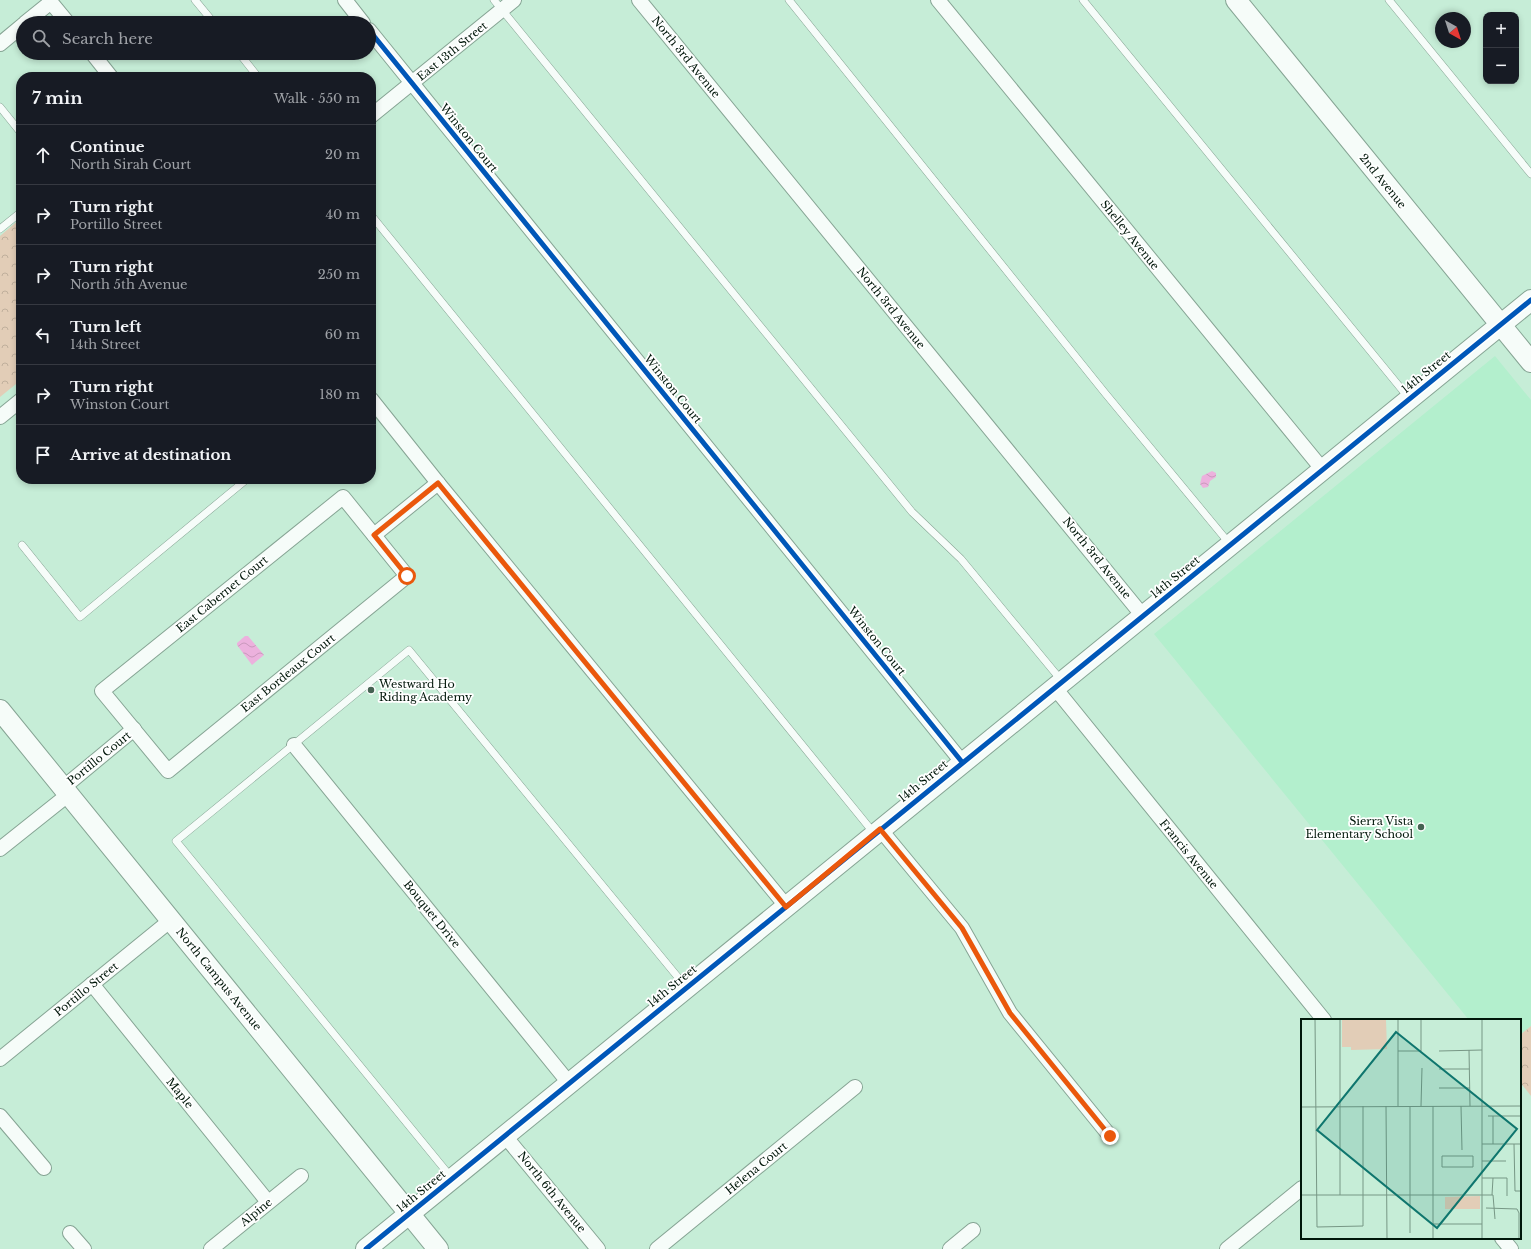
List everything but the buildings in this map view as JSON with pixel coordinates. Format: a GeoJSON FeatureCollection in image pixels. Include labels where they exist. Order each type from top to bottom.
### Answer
{"type":"FeatureCollection","features":[{"type":"Feature","properties":{"kind":"street"},"geometry":{"type":"LineString","coordinates":[[345,0],[358,16]]}},
{"type":"Feature","properties":{"kind":"street","name":"East 13th Street"},"geometry":{"type":"LineString","coordinates":[[376,112],[412,83],[498,5],[514,0]]}},
{"type":"Feature","properties":{"kind":"street","name":"North 3rd Avenue"},"geometry":{"type":"LineString","coordinates":[[639,0],[1144,616]]}},
{"type":"Feature","properties":{"kind":"street","name":"Shelley Avenue"},"geometry":{"type":"LineString","coordinates":[[938,0],[1323,470]]}},
{"type":"Feature","properties":{"kind":"street","name":"2nd Avenue"},"geometry":{"type":"LineString","coordinates":[[1236,0],[1531,362]]}},
{"type":"Feature","properties":{"kind":"street"},"geometry":{"type":"LineString","coordinates":[[33,16],[50,1],[62,16]]}},
{"type":"Feature","properties":{"kind":"street"},"geometry":{"type":"LineString","coordinates":[[0,44],[16,31]]}},
{"type":"Feature","properties":{"kind":"street","name":"Winston Court"},"geometry":{"type":"LineString","coordinates":[[376,39],[962,762]]}},
{"type":"Feature","properties":{"kind":"street"},"geometry":{"type":"LineString","coordinates":[[98,60],[108,72]]}},
{"type":"Feature","properties":{"kind":"street","name":"14th Street"},"geometry":{"type":"LineString","coordinates":[[366,1249],[1531,300]]}},
{"type":"Feature","properties":{"kind":"street"},"geometry":{"type":"LineString","coordinates":[[0,417],[16,404]]}},
{"type":"Feature","properties":{"kind":"street"},"geometry":{"type":"LineString","coordinates":[[376,405],[786,907]]}},
{"type":"Feature","properties":{"kind":"street"},"geometry":{"type":"LineString","coordinates":[[374,535],[438,483]]}},
{"type":"Feature","properties":{"kind":"street","name":"East Cabernet Court"},"geometry":{"type":"LineString","coordinates":[[134,730],[102,691],[343,497],[374,535]]}},
{"type":"Feature","properties":{"kind":"street","name":"East Bordeaux Court"},"geometry":{"type":"LineString","coordinates":[[134,730],[168,771],[407,576],[374,535]]}},
{"type":"Feature","properties":{"kind":"street","name":"Francis Avenue"},"geometry":{"type":"LineString","coordinates":[[1058,685],[1323,1019]]}},
{"type":"Feature","properties":{"kind":"street","name":"North Campus Avenue"},"geometry":{"type":"LineString","coordinates":[[0,710],[438,1249]]}},
{"type":"Feature","properties":{"kind":"street","name":"Portillo Court"},"geometry":{"type":"LineString","coordinates":[[66,790],[134,730]]}},
{"type":"Feature","properties":{"kind":"street","name":"Bouquet Drive"},"geometry":{"type":"LineString","coordinates":[[294,745],[569,1083]]}},
{"type":"Feature","properties":{"kind":"street"},"geometry":{"type":"LineString","coordinates":[[0,849],[66,790]]}},
{"type":"Feature","properties":{"kind":"street"},"geometry":{"type":"LineString","coordinates":[[878,831],[962,928],[1010,1013],[1110,1136]]}},
{"type":"Feature","properties":{"kind":"street","name":"Portillo Street"},"geometry":{"type":"LineString","coordinates":[[0,1059],[171,920]]}},
{"type":"Feature","properties":{"kind":"street","name":"Maple"},"geometry":{"type":"LineString","coordinates":[[92,984],[268,1202]]}},
{"type":"Feature","properties":{"kind":"street","name":"Helena Court"},"geometry":{"type":"LineString","coordinates":[[657,1249],[855,1087]]}},
{"type":"Feature","properties":{"kind":"street"},"geometry":{"type":"LineString","coordinates":[[0,1116],[44,1168]]}},
{"type":"Feature","properties":{"kind":"street","name":"North 6th Avenue"},"geometry":{"type":"LineString","coordinates":[[505,1136],[598,1249]]}},
{"type":"Feature","properties":{"kind":"street","name":"Alpine"},"geometry":{"type":"LineString","coordinates":[[210,1249],[301,1176]]}},
{"type":"Feature","properties":{"kind":"street"},"geometry":{"type":"LineString","coordinates":[[1228,1249],[1301,1189]]}},
{"type":"Feature","properties":{"kind":"street"},"geometry":{"type":"LineString","coordinates":[[950,1249],[973,1230]]}},
{"type":"Feature","properties":{"kind":"street"},"geometry":{"type":"LineString","coordinates":[[70,1233],[84,1249]]}},
{"type":"Feature","properties":{"kind":"street"},"geometry":{"type":"LineString","coordinates":[[1503,1239],[1511,1249]]}},
{"type":"Feature","properties":{"kind":"lane"},"geometry":{"type":"LineString","coordinates":[[195,0],[208,16]]}},
{"type":"Feature","properties":{"kind":"lane"},"geometry":{"type":"LineString","coordinates":[[789,0],[1105,393],[1230,545]]}},
{"type":"Feature","properties":{"kind":"lane"},"geometry":{"type":"LineString","coordinates":[[1083,0],[1409,399]]}},
{"type":"Feature","properties":{"kind":"lane"},"geometry":{"type":"LineString","coordinates":[[1389,0],[1531,174]]}},
{"type":"Feature","properties":{"kind":"lane"},"geometry":{"type":"LineString","coordinates":[[498,5],[912,512],[961,559],[1058,685]]}},
{"type":"Feature","properties":{"kind":"lane"},"geometry":{"type":"LineString","coordinates":[[245,60],[254,72]]}},
{"type":"Feature","properties":{"kind":"lane"},"geometry":{"type":"LineString","coordinates":[[0,107],[16,127]]}},
{"type":"Feature","properties":{"kind":"lane"},"geometry":{"type":"LineString","coordinates":[[0,229],[16,216]]}},
{"type":"Feature","properties":{"kind":"lane"},"geometry":{"type":"LineString","coordinates":[[376,221],[878,831]]}},
{"type":"Feature","properties":{"kind":"lane"},"geometry":{"type":"LineString","coordinates":[[22,546],[80,617],[241,484]]}},
{"type":"Feature","properties":{"kind":"lane"},"geometry":{"type":"LineString","coordinates":[[452,1179],[176,841],[409,650],[686,988]]}},
{"type":"Feature","properties":{"kind":"shaded area","name":"Sierra Vista Elementary School"},"geometry":{"type":"Polygon","coordinates":[[[1495,356],[1531,400],[1531,1026],[1521,1034],[1521,1019],[1468,1019],[1154,634],[1495,356]]]}},
{"type":"Feature","properties":{"kind":"green space"},"geometry":{"type":"Polygon","coordinates":[[[16,222],[16,384],[0,397],[0,236],[16,222]]]}},
{"type":"Feature","properties":{"kind":"green space"},"geometry":{"type":"Polygon","coordinates":[[[1531,1026],[1531,1096],[1521,1083],[1521,1034],[1531,1026]]]}},
{"type":"Feature","properties":{"kind":"water"},"geometry":{"type":"Polygon","coordinates":[[[1212,471],[1216,473],[1216,477],[1210,481],[1208,487],[1203,488],[1200,484],[1202,476],[1212,471]]]}},
{"type":"Feature","properties":{"kind":"water"},"geometry":{"type":"Polygon","coordinates":[[[245,636],[248,636],[264,655],[252,665],[237,645],[237,643],[245,636]]]}},
{"type":"Feature","properties":{"kind":"cycle path"},"geometry":{"type":"LineString","coordinates":[[376,39],[962,762]]}},
{"type":"Feature","properties":{"kind":"cycle path"},"geometry":{"type":"LineString","coordinates":[[366,1249],[1531,300]]}},
{"type":"Feature","properties":{"kind":"place","name":"Westward Ho Riding Academy"},"geometry":{"type":"Point","coordinates":[371,690]}},
{"type":"Feature","properties":{"kind":"place","name":"Sierra Vista Elementary School"},"geometry":{"type":"Point","coordinates":[1421,827]}},
{"type":"Feature","properties":{"kind":"route"},"geometry":{"type":"LineString","coordinates":[[407,576],[374,535],[438,483],[786,907],[880,829],[962,928],[1010,1013],[1110,1136]]}}]}
